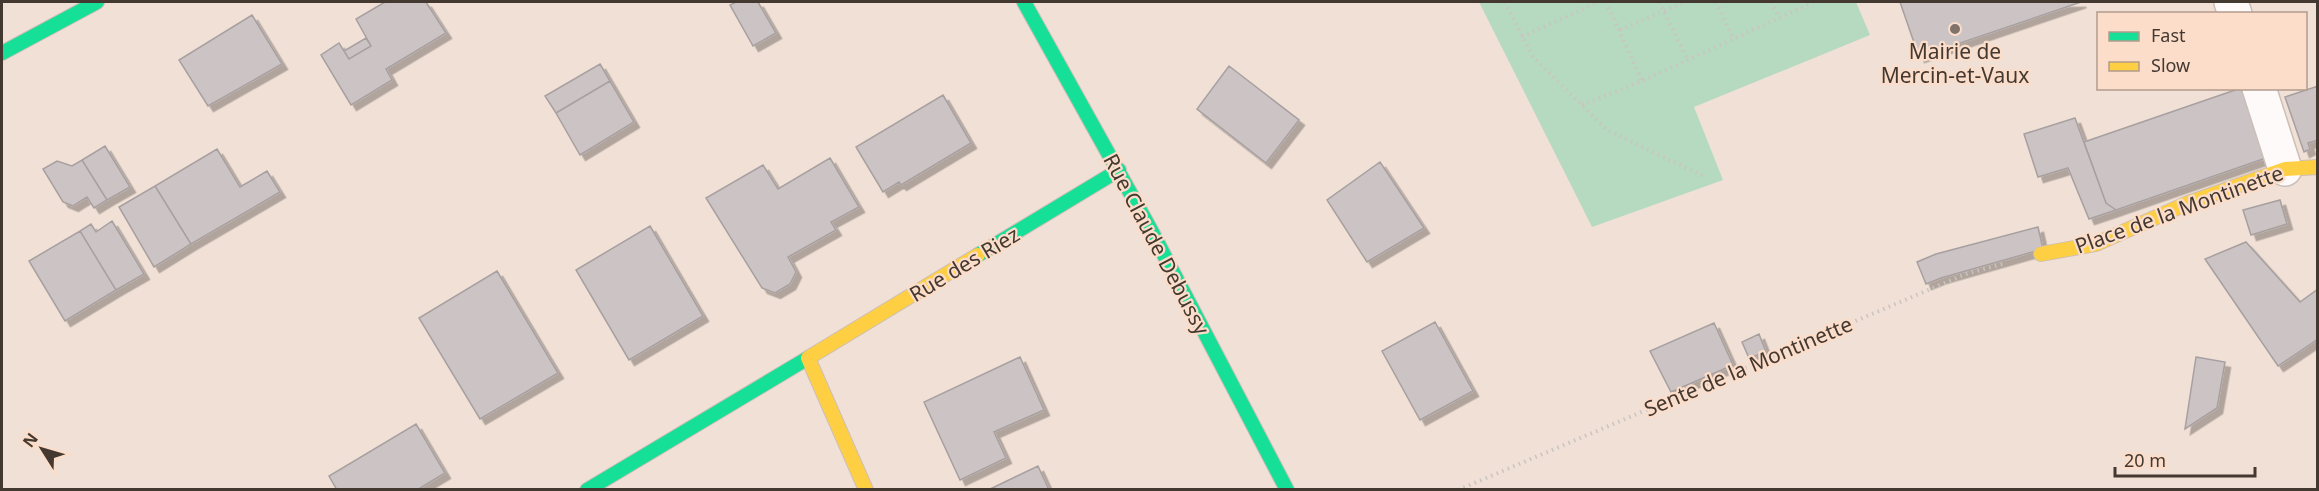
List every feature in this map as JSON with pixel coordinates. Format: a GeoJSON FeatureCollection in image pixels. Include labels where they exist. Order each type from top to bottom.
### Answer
{"type":"FeatureCollection","features":[{"type":"Feature","properties":{"kind":"street"},"geometry":{"type":"LineString","coordinates":[[2,53],[97,2]]}},
{"type":"Feature","properties":{"kind":"street","name":"Rue Claude Debussy"},"geometry":{"type":"LineString","coordinates":[[1024,2],[1119,170],[1287,489]]}},
{"type":"Feature","properties":{"kind":"street"},"geometry":{"type":"LineString","coordinates":[[2260,90],[2285,169]]}},
{"type":"Feature","properties":{"kind":"street","name":"Place de la Montinette"},"geometry":{"type":"LineString","coordinates":[[2041,254],[2096,243],[2188,203],[2285,169],[2318,167]]}},
{"type":"Feature","properties":{"kind":"street","name":"Rue des Riez"},"geometry":{"type":"LineString","coordinates":[[587,489],[1119,170]]}},
{"type":"Feature","properties":{"kind":"street"},"geometry":{"type":"LineString","coordinates":[[808,358],[866,489]]}},
{"type":"Feature","properties":{"kind":"path"},"geometry":{"type":"LineString","coordinates":[[1505,2],[1533,57],[1607,130],[1703,176]]}},
{"type":"Feature","properties":{"kind":"path"},"geometry":{"type":"LineString","coordinates":[[1522,37],[1598,2]]}},
{"type":"Feature","properties":{"kind":"path"},"geometry":{"type":"LineString","coordinates":[[1606,2],[1642,81]]}},
{"type":"Feature","properties":{"kind":"path"},"geometry":{"type":"LineString","coordinates":[[1659,2],[1688,60]]}},
{"type":"Feature","properties":{"kind":"path"},"geometry":{"type":"LineString","coordinates":[[1620,30],[1684,2]]}},
{"type":"Feature","properties":{"kind":"path"},"geometry":{"type":"LineString","coordinates":[[1716,2],[1733,38]]}},
{"type":"Feature","properties":{"kind":"path"},"geometry":{"type":"LineString","coordinates":[[1771,2],[1779,17]]}},
{"type":"Feature","properties":{"kind":"path"},"geometry":{"type":"LineString","coordinates":[[1582,105],[1642,81],[1814,2]]}},
{"type":"Feature","properties":{"kind":"path","name":"Sente de la Montinette"},"geometry":{"type":"LineString","coordinates":[[1458,489],[1966,274],[2041,254]]}},
{"type":"Feature","properties":{"kind":"green space"},"geometry":{"type":"Polygon","coordinates":[[[1479,2],[1856,2],[1870,35],[1694,107],[1723,180],[1592,227],[1479,2]]]}},
{"type":"Feature","properties":{"kind":"building"},"geometry":{"type":"Polygon","coordinates":[[[385,2],[426,2],[446,33],[386,69],[392,80],[351,105],[321,55],[339,43],[349,59],[371,46],[356,19],[385,2]]]}},
{"type":"Feature","properties":{"kind":"building"},"geometry":{"type":"Polygon","coordinates":[[[736,2],[758,2],[776,33],[753,46],[730,5],[736,2]]]}},
{"type":"Feature","properties":{"kind":"building","name":"Mairie de Mercin-et-Vaux"},"geometry":{"type":"Polygon","coordinates":[[[1900,2],[2081,2],[1919,57],[1900,2]]]}},
{"type":"Feature","properties":{"kind":"building"},"geometry":{"type":"Polygon","coordinates":[[[252,15],[282,64],[208,106],[179,60],[252,15]]]}},
{"type":"Feature","properties":{"kind":"building"},"geometry":{"type":"Polygon","coordinates":[[[366,38],[371,46],[349,59],[344,51],[366,38]]]}},
{"type":"Feature","properties":{"kind":"building"},"geometry":{"type":"Polygon","coordinates":[[[600,64],[610,81],[556,113],[545,96],[600,64]]]}},
{"type":"Feature","properties":{"kind":"building"},"geometry":{"type":"Polygon","coordinates":[[[1229,66],[1299,120],[1266,163],[1197,109],[1229,66]]]}},
{"type":"Feature","properties":{"kind":"building"},"geometry":{"type":"Polygon","coordinates":[[[610,81],[634,122],[580,155],[556,113],[610,81]]]}},
{"type":"Feature","properties":{"kind":"building"},"geometry":{"type":"Polygon","coordinates":[[[2318,86],[2318,140],[2308,143],[2310,149],[2304,152],[2285,97],[2318,86]]]}},
{"type":"Feature","properties":{"kind":"building"},"geometry":{"type":"Polygon","coordinates":[[[2235,90],[2242,90],[2266,158],[2116,210],[2106,203],[2084,142],[2235,90]]]}},
{"type":"Feature","properties":{"kind":"building"},"geometry":{"type":"Polygon","coordinates":[[[943,95],[971,143],[901,185],[899,182],[883,192],[856,147],[943,95]]]}},
{"type":"Feature","properties":{"kind":"building"},"geometry":{"type":"Polygon","coordinates":[[[2075,118],[2106,203],[2116,210],[2089,219],[2068,168],[2038,177],[2024,134],[2075,118]]]}},
{"type":"Feature","properties":{"kind":"building"},"geometry":{"type":"Polygon","coordinates":[[[105,146],[130,187],[107,200],[82,160],[105,146]]]}},
{"type":"Feature","properties":{"kind":"building"},"geometry":{"type":"Polygon","coordinates":[[[217,149],[240,187],[267,171],[280,192],[191,244],[155,186],[217,149]]]}},
{"type":"Feature","properties":{"kind":"building"},"geometry":{"type":"Polygon","coordinates":[[[830,158],[859,207],[831,222],[836,230],[788,257],[796,272],[790,284],[775,293],[762,288],[706,198],[763,165],[778,189],[830,158]]]}},
{"type":"Feature","properties":{"kind":"building"},"geometry":{"type":"Polygon","coordinates":[[[82,160],[107,200],[94,208],[87,197],[73,206],[63,202],[43,169],[57,161],[72,166],[82,160]]]}},
{"type":"Feature","properties":{"kind":"building"},"geometry":{"type":"Polygon","coordinates":[[[1380,162],[1424,228],[1367,262],[1327,200],[1380,162]]]}},
{"type":"Feature","properties":{"kind":"building"},"geometry":{"type":"Polygon","coordinates":[[[155,186],[191,244],[154,267],[119,207],[155,186]]]}},
{"type":"Feature","properties":{"kind":"building"},"geometry":{"type":"Polygon","coordinates":[[[2280,200],[2287,224],[2251,235],[2243,210],[2280,200]]]}},
{"type":"Feature","properties":{"kind":"building"},"geometry":{"type":"Polygon","coordinates":[[[112,221],[144,274],[116,290],[80,231],[91,224],[96,232],[112,221]]]}},
{"type":"Feature","properties":{"kind":"building"},"geometry":{"type":"Polygon","coordinates":[[[650,226],[703,316],[629,360],[576,270],[650,226]]]}},
{"type":"Feature","properties":{"kind":"building"},"geometry":{"type":"Polygon","coordinates":[[[2038,227],[2043,249],[1926,284],[1917,262],[1936,254],[2038,227]]]}},
{"type":"Feature","properties":{"kind":"building"},"geometry":{"type":"Polygon","coordinates":[[[80,231],[116,290],[65,321],[29,261],[80,231]]]}},
{"type":"Feature","properties":{"kind":"building"},"geometry":{"type":"Polygon","coordinates":[[[2246,242],[2300,302],[2318,289],[2318,339],[2278,366],[2205,259],[2246,242]]]}},
{"type":"Feature","properties":{"kind":"building"},"geometry":{"type":"Polygon","coordinates":[[[497,271],[558,373],[480,419],[419,318],[497,271]]]}},
{"type":"Feature","properties":{"kind":"building"},"geometry":{"type":"Polygon","coordinates":[[[1435,322],[1473,391],[1420,420],[1382,351],[1435,322]]]}},
{"type":"Feature","properties":{"kind":"building"},"geometry":{"type":"Polygon","coordinates":[[[1714,323],[1733,365],[1671,392],[1650,351],[1714,323]]]}},
{"type":"Feature","properties":{"kind":"building"},"geometry":{"type":"Polygon","coordinates":[[[1759,334],[1766,352],[1749,358],[1742,342],[1759,334]]]}},
{"type":"Feature","properties":{"kind":"building"},"geometry":{"type":"Polygon","coordinates":[[[1020,357],[1044,410],[994,432],[1006,458],[960,480],[924,402],[1020,357]]]}},
{"type":"Feature","properties":{"kind":"building"},"geometry":{"type":"Polygon","coordinates":[[[2196,357],[2225,362],[2217,408],[2185,429],[2196,357]]]}},
{"type":"Feature","properties":{"kind":"building"},"geometry":{"type":"Polygon","coordinates":[[[416,424],[445,473],[417,490],[337,490],[329,476],[416,424]]]}},
{"type":"Feature","properties":{"kind":"building"},"geometry":{"type":"Polygon","coordinates":[[[1038,466],[1049,490],[988,490],[1038,466]]]}},
{"type":"Feature","properties":{"kind":"traffic: fast"},"geometry":{"type":"LineString","coordinates":[[2,53],[97,2]]}},
{"type":"Feature","properties":{"kind":"traffic: fast"},"geometry":{"type":"LineString","coordinates":[[1024,2],[1152,232],[1287,490]]}},
{"type":"Feature","properties":{"kind":"traffic: fast"},"geometry":{"type":"LineString","coordinates":[[978,255],[1119,170]]}},
{"type":"Feature","properties":{"kind":"traffic: fast"},"geometry":{"type":"LineString","coordinates":[[587,490],[808,358]]}},
{"type":"Feature","properties":{"kind":"traffic: slow"},"geometry":{"type":"LineString","coordinates":[[2041,254],[2096,244],[2188,203],[2285,169],[2318,167]]}},
{"type":"Feature","properties":{"kind":"traffic: slow"},"geometry":{"type":"LineString","coordinates":[[866,490],[808,358],[978,255]]}},
{"type":"Feature","properties":{"kind":"place","name":"Mairie de Mercin-et-Vaux"},"geometry":{"type":"Point","coordinates":[1955,29]}}]}
